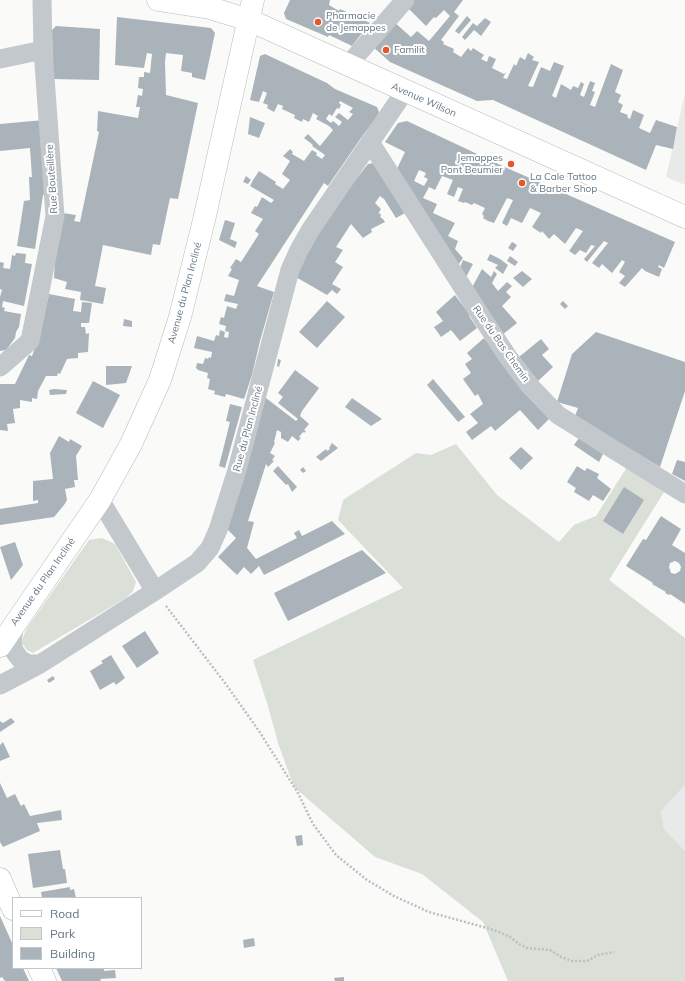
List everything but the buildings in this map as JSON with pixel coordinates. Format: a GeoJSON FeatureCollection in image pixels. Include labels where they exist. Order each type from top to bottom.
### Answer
{"type":"FeatureCollection","features":[{"type":"Feature","properties":{"kind":"street","name":"Rue Bouteillère"},"geometry":{"type":"LineString","coordinates":[[0,367],[30,341],[55,216],[43,50],[42,0]]}},
{"type":"Feature","properties":{"kind":"street","name":"Avenue Wilson"},"geometry":{"type":"LineString","coordinates":[[158,0],[210,8],[251,10],[348,65],[685,217]]}},
{"type":"Feature","properties":{"kind":"street"},"geometry":{"type":"LineString","coordinates":[[348,65],[405,0]]}},
{"type":"Feature","properties":{"kind":"street","name":"Avenue du Plan Incliné"},"geometry":{"type":"LineString","coordinates":[[0,646],[100,500],[131,444],[160,380],[180,317],[204,220],[251,10]]}},
{"type":"Feature","properties":{"kind":"street"},"geometry":{"type":"LineString","coordinates":[[0,59],[43,50]]}},
{"type":"Feature","properties":{"kind":"street","name":"Rue du Plan Incliné"},"geometry":{"type":"LineString","coordinates":[[0,685],[40,664],[155,591],[197,563],[210,548],[218,530],[237,470],[290,270],[299,250],[312,229],[405,91]]}},
{"type":"Feature","properties":{"kind":"street","name":"Rue du Bas Chemin"},"geometry":{"type":"LineString","coordinates":[[370,142],[480,316],[508,358],[530,386],[558,415],[685,494]]}},
{"type":"Feature","properties":{"kind":"street"},"geometry":{"type":"LineString","coordinates":[[100,500],[155,591]]}},
{"type":"Feature","properties":{"kind":"street"},"geometry":{"type":"LineString","coordinates":[[15,623],[12,641],[14,651],[20,659],[28,664],[40,664]]}},
{"type":"Feature","properties":{"kind":"street"},"geometry":{"type":"LineString","coordinates":[[0,880],[12,907]]}},
{"type":"Feature","properties":{"kind":"street"},"geometry":{"type":"LineString","coordinates":[[39,969],[45,981]]}},
{"type":"Feature","properties":{"kind":"path"},"geometry":{"type":"LineString","coordinates":[[155,591],[194,641],[259,731],[298,794],[313,824],[336,855],[367,880],[394,896],[429,912],[494,930],[510,937],[527,948],[550,950],[561,957],[572,961],[587,961],[598,955],[614,952]]}},
{"type":"Feature","properties":{"kind":"shaded area"},"geometry":{"type":"Polygon","coordinates":[[[685,93],[685,185],[666,177],[685,93]]]}},
{"type":"Feature","properties":{"kind":"shaded area"},"geometry":{"type":"Polygon","coordinates":[[[685,785],[685,851],[664,829],[661,811],[685,785]]]}},
{"type":"Feature","properties":{"kind":"green space"},"geometry":{"type":"Polygon","coordinates":[[[456,444],[497,495],[559,542],[574,525],[596,516],[627,467],[664,492],[609,580],[685,638],[685,785],[661,811],[664,829],[685,851],[685,981],[508,981],[483,922],[422,874],[375,857],[294,787],[278,743],[253,660],[403,588],[338,520],[343,500],[416,453],[431,455],[456,444]]]}},
{"type":"Feature","properties":{"kind":"green space"},"geometry":{"type":"Polygon","coordinates":[[[102,538],[115,544],[136,582],[133,591],[126,598],[33,653],[27,650],[21,642],[27,628],[89,540],[102,538]]]}},
{"type":"Feature","properties":{"kind":"place","name":"Pharmacie de Jemappes"},"geometry":{"type":"Point","coordinates":[318,22]}},
{"type":"Feature","properties":{"kind":"place","name":"Familit"},"geometry":{"type":"Point","coordinates":[386,50]}},
{"type":"Feature","properties":{"kind":"place","name":"Jemappes Pont Beumier"},"geometry":{"type":"Point","coordinates":[511,164]}},
{"type":"Feature","properties":{"kind":"place","name":"La Cale Tattoo & Barber Shop"},"geometry":{"type":"Point","coordinates":[522,183]}}]}
